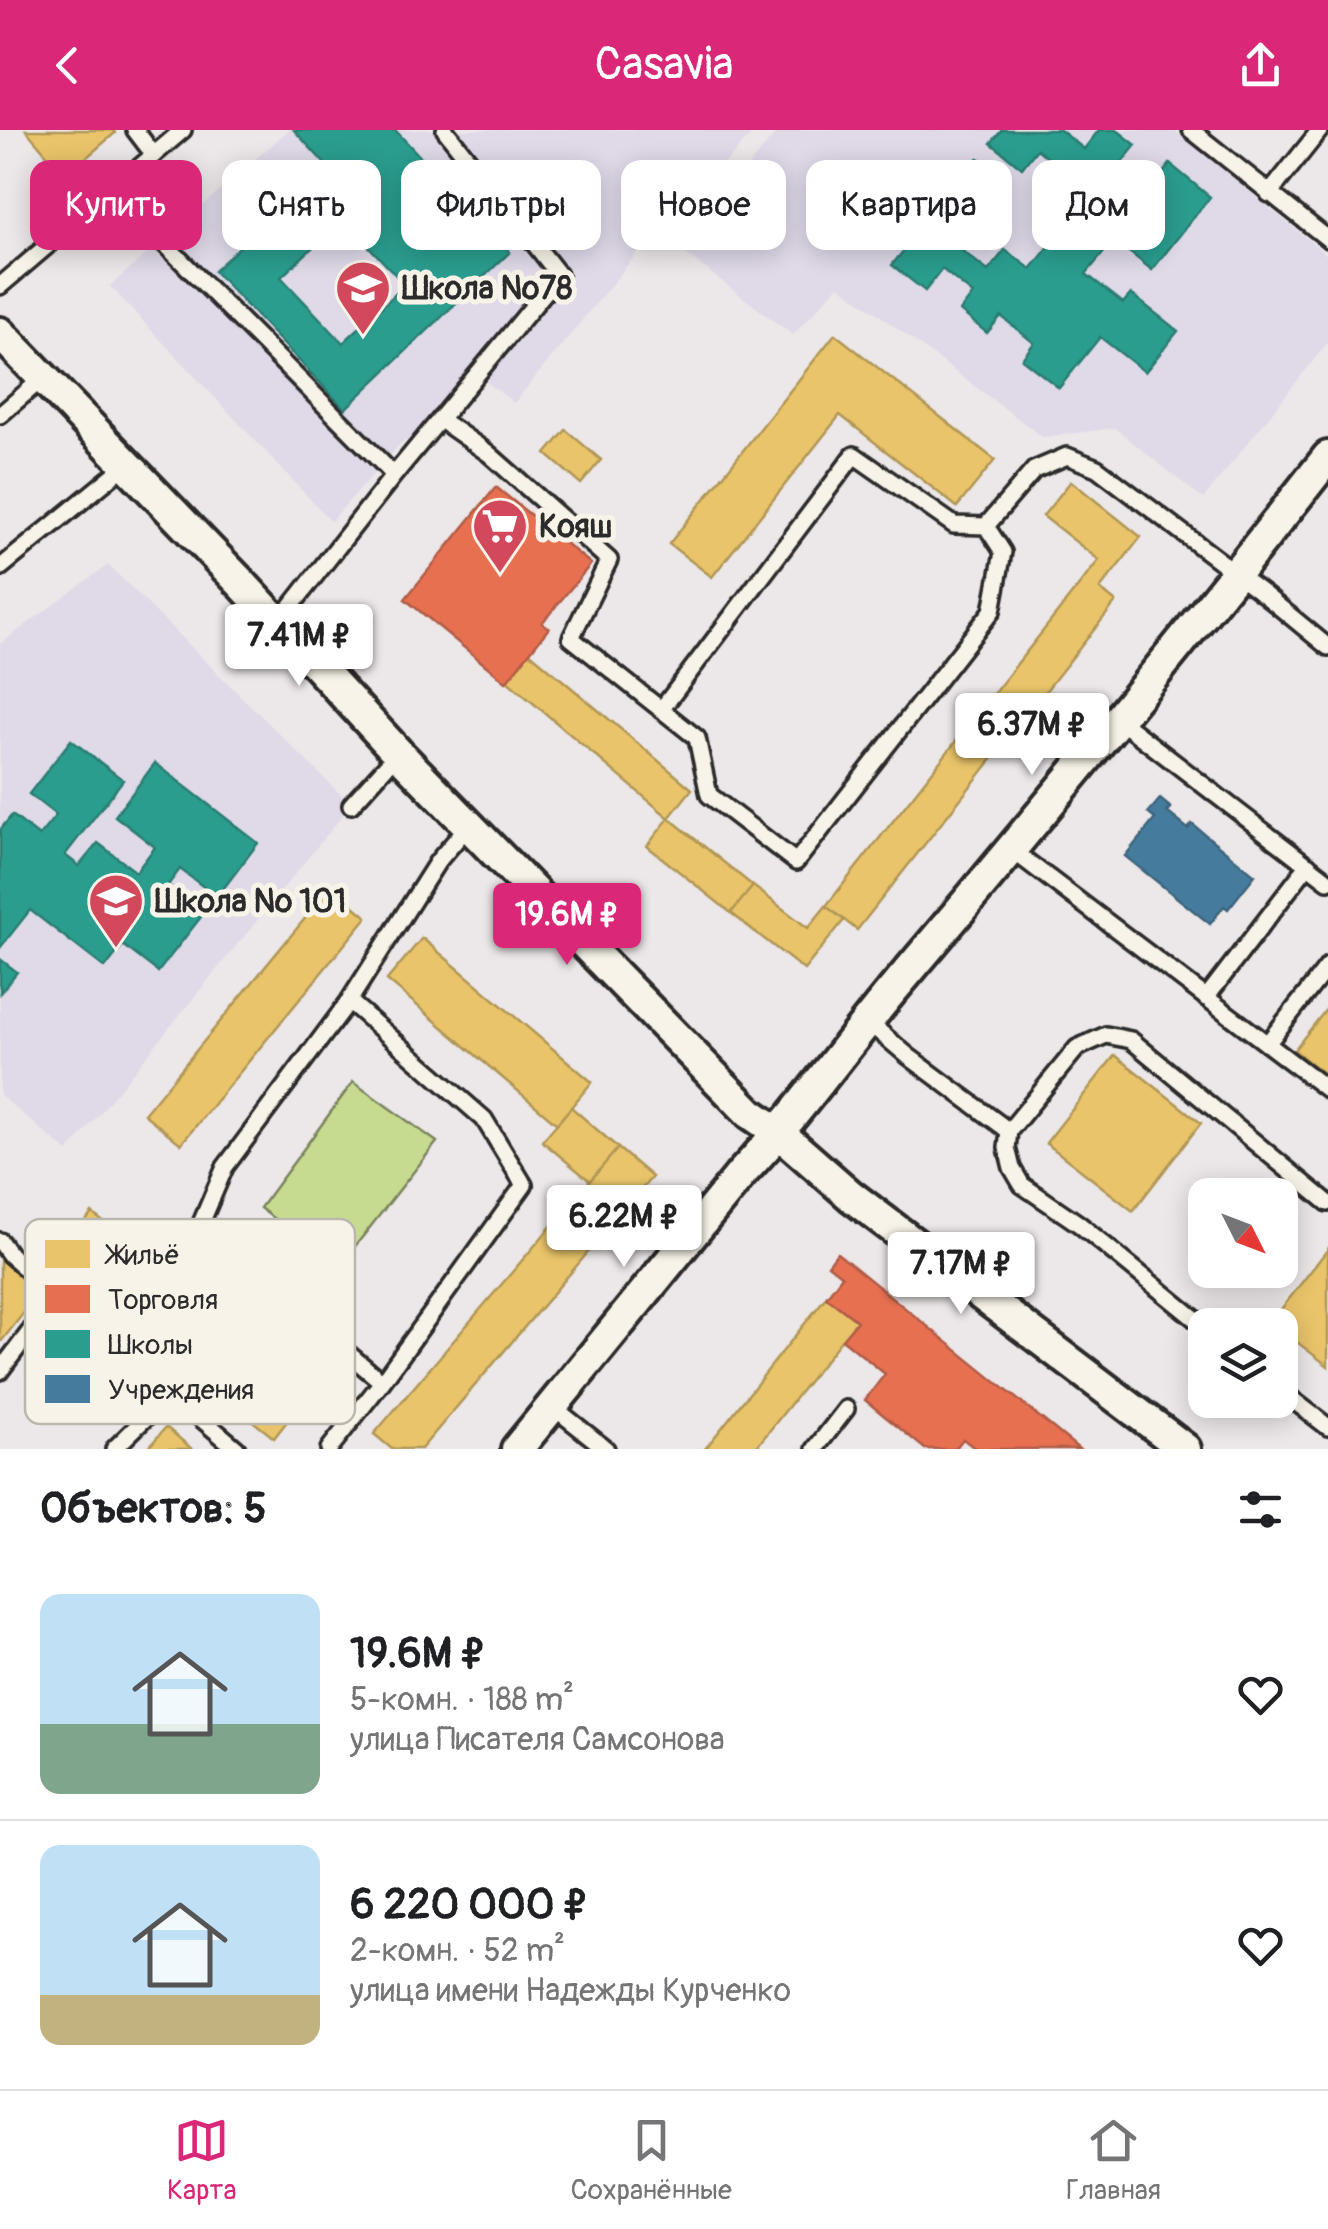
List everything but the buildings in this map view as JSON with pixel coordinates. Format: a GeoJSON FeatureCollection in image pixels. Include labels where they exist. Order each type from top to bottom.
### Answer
{"type":"FeatureCollection","features":[{"type":"Feature","properties":{"kind":"street"},"geometry":{"type":"LineString","coordinates":[[0,333],[398,752],[750,1113],[851,1196],[1184,1449]]}},
{"type":"Feature","properties":{"kind":"street"},"geometry":{"type":"LineString","coordinates":[[517,1449],[779,1133],[866,1021],[1119,720],[1328,457]]}},
{"type":"Feature","properties":{"kind":"lane"},"geometry":{"type":"LineString","coordinates":[[135,130],[154,155]]}},
{"type":"Feature","properties":{"kind":"lane"},"geometry":{"type":"LineString","coordinates":[[148,160],[183,130]]}},
{"type":"Feature","properties":{"kind":"lane"},"geometry":{"type":"LineString","coordinates":[[278,623],[394,475],[560,275],[446,130]]}},
{"type":"Feature","properties":{"kind":"lane"},"geometry":{"type":"LineString","coordinates":[[1192,130],[1328,239]]}},
{"type":"Feature","properties":{"kind":"lane"},"geometry":{"type":"LineString","coordinates":[[1269,194],[1320,130]]}},
{"type":"Feature","properties":{"kind":"lane"},"geometry":{"type":"LineString","coordinates":[[0,286],[42,250]]}},
{"type":"Feature","properties":{"kind":"lane"},"geometry":{"type":"LineString","coordinates":[[171,250],[394,475]]}},
{"type":"Feature","properties":{"kind":"lane"},"geometry":{"type":"LineString","coordinates":[[0,415],[43,378]]}},
{"type":"Feature","properties":{"kind":"lane"},"geometry":{"type":"LineString","coordinates":[[441,420],[488,453],[609,560],[571,638],[698,738],[709,795],[796,862],[992,611],[1003,552],[986,526]]}},
{"type":"Feature","properties":{"kind":"lane"},"geometry":{"type":"LineString","coordinates":[[661,710],[854,455],[954,525],[986,526]]}},
{"type":"Feature","properties":{"kind":"lane"},"geometry":{"type":"LineString","coordinates":[[986,526],[1034,470],[1067,456],[1097,468],[1328,648]]}},
{"type":"Feature","properties":{"kind":"lane"},"geometry":{"type":"LineString","coordinates":[[0,568],[126,465]]}},
{"type":"Feature","properties":{"kind":"lane"},"geometry":{"type":"LineString","coordinates":[[1119,720],[1328,881]]}},
{"type":"Feature","properties":{"kind":"lane"},"geometry":{"type":"LineString","coordinates":[[352,805],[398,752]]}},
{"type":"Feature","properties":{"kind":"lane"},"geometry":{"type":"LineString","coordinates":[[203,1219],[224,1168],[349,1001],[438,862],[469,825]]}},
{"type":"Feature","properties":{"kind":"lane"},"geometry":{"type":"LineString","coordinates":[[1012,850],[1328,1090]]}},
{"type":"Feature","properties":{"kind":"lane"},"geometry":{"type":"LineString","coordinates":[[1206,998],[1308,865]]}},
{"type":"Feature","properties":{"kind":"lane"},"geometry":{"type":"LineString","coordinates":[[1267,1044],[1328,966]]}},
{"type":"Feature","properties":{"kind":"lane"},"geometry":{"type":"LineString","coordinates":[[349,1001],[484,1119],[524,1185],[355,1416]]}},
{"type":"Feature","properties":{"kind":"lane"},"geometry":{"type":"LineString","coordinates":[[866,1021],[1009,1131]]}},
{"type":"Feature","properties":{"kind":"lane"},"geometry":{"type":"LineString","coordinates":[[1188,1313],[1079,1224],[1022,1186],[1012,1168],[1006,1148],[1009,1131],[1077,1048],[1106,1035],[1131,1040],[1328,1204]]}},
{"type":"Feature","properties":{"kind":"lane"},"geometry":{"type":"LineString","coordinates":[[0,1241],[25,1268]]}},
{"type":"Feature","properties":{"kind":"lane"},"geometry":{"type":"LineString","coordinates":[[0,1371],[25,1338]]}},
{"type":"Feature","properties":{"kind":"lane"},"geometry":{"type":"LineString","coordinates":[[355,1359],[382,1382]]}},
{"type":"Feature","properties":{"kind":"lane"},"geometry":{"type":"LineString","coordinates":[[1298,1404],[1328,1427]]}},
{"type":"Feature","properties":{"kind":"lane"},"geometry":{"type":"LineString","coordinates":[[552,1406],[606,1449]]}},
{"type":"Feature","properties":{"kind":"lane"},"geometry":{"type":"LineString","coordinates":[[815,1449],[846,1409]]}},
{"type":"Feature","properties":{"kind":"lane"},"geometry":{"type":"LineString","coordinates":[[116,1448],[140,1424]]}},
{"type":"Feature","properties":{"kind":"lane"},"geometry":{"type":"LineString","coordinates":[[207,1424],[237,1449]]}},
{"type":"Feature","properties":{"kind":"lane"},"geometry":{"type":"LineString","coordinates":[[329,1449],[349,1424]]}},
{"type":"Feature","properties":{"kind":"shaded area","name":"Школа №78"},"geometry":{"type":"Polygon","coordinates":[[[289,130],[755,130],[728,160],[621,160],[621,250],[640,250],[514,403],[474,372],[423,432],[401,443],[331,521],[110,286],[151,250],[202,250],[202,206],[222,188],[222,250],[381,250],[381,160],[255,160],[289,130]]]}},
{"type":"Feature","properties":{"kind":"shaded area"},"geometry":{"type":"Polygon","coordinates":[[[779,130],[1174,130],[1328,256],[1328,342],[1203,499],[1115,428],[1043,437],[839,285],[793,335],[681,250],[786,250],[786,160],[753,160],[779,130]]]}},
{"type":"Feature","properties":{"kind":"shaded area","name":"Школа № 101"},"geometry":{"type":"Polygon","coordinates":[[[108,565],[351,805],[68,1152],[0,1095],[0,644],[108,565]]]}},
{"type":"Feature","properties":{"kind":"green space"},"geometry":{"type":"Polygon","coordinates":[[[353,1082],[437,1142],[355,1246],[355,1219],[274,1219],[260,1208],[353,1082]]]}},
{"type":"Feature","properties":{"kind":"place","name":"Школа №78"},"geometry":{"type":"Point","coordinates":[363,337]}},
{"type":"Feature","properties":{"kind":"place","name":"Кояш"},"geometry":{"type":"Point","coordinates":[500,575]}},
{"type":"Feature","properties":{"kind":"place","name":"Школа № 101"},"geometry":{"type":"Point","coordinates":[116,950]}}]}
